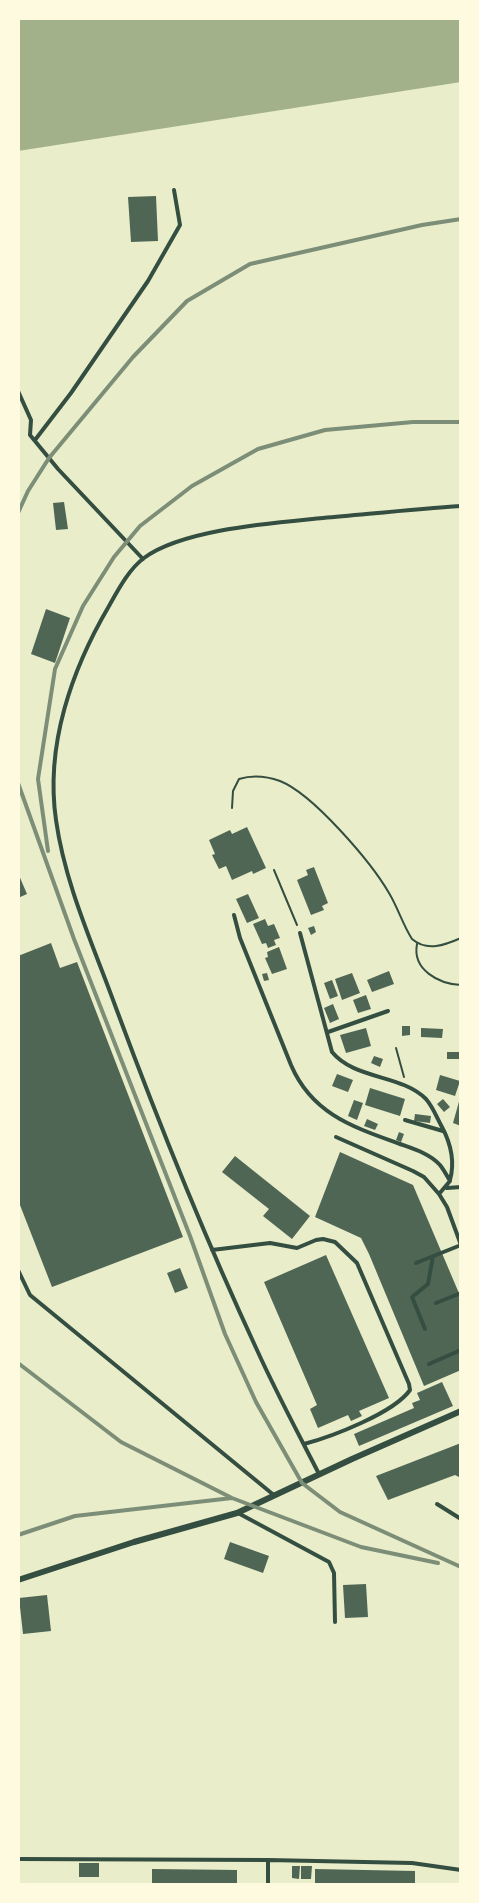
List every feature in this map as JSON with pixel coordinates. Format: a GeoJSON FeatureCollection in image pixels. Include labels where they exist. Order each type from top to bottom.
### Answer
{"type":"FeatureCollection","features":[{"type":"Feature","properties":{"kind":"street"},"geometry":{"type":"LineString","coordinates":[[18,1580],[134,1542],[237,1513],[461,1411]]}},
{"type":"Feature","properties":{"kind":"lane"},"geometry":{"type":"LineString","coordinates":[[34,440],[71,393],[148,281],[180,225],[174,190]]}},
{"type":"Feature","properties":{"kind":"lane"},"geometry":{"type":"LineString","coordinates":[[18,391],[31,420],[30,435],[143,559]]}},
{"type":"Feature","properties":{"kind":"lane"},"geometry":{"type":"LineString","coordinates":[[319,1474],[257,1352],[153,1108],[68,876],[56,819],[53,767],[63,717],[76,670],[93,632],[116,593],[143,559],[171,543],[199,535],[253,526],[461,506]]}},
{"type":"Feature","properties":{"kind":"lane"},"geometry":{"type":"LineString","coordinates":[[234,915],[240,938],[299,1083],[330,1114],[342,1121],[432,1158],[442,1167],[450,1181]]}},
{"type":"Feature","properties":{"kind":"lane"},"geometry":{"type":"LineString","coordinates":[[300,933],[332,1052],[341,1061],[406,1085],[428,1101],[444,1131],[453,1159],[453,1170],[446,1188],[439,1194]]}},
{"type":"Feature","properties":{"kind":"lane"},"geometry":{"type":"LineString","coordinates":[[328,1032],[388,1011]]}},
{"type":"Feature","properties":{"kind":"lane"},"geometry":{"type":"LineString","coordinates":[[405,1120],[444,1131]]}},
{"type":"Feature","properties":{"kind":"lane"},"geometry":{"type":"LineString","coordinates":[[336,1137],[413,1171],[439,1194],[447,1207],[461,1245],[416,1263]]}},
{"type":"Feature","properties":{"kind":"lane"},"geometry":{"type":"LineString","coordinates":[[446,1188],[461,1187]]}},
{"type":"Feature","properties":{"kind":"lane"},"geometry":{"type":"LineString","coordinates":[[212,1250],[270,1244],[297,1248],[323,1239],[335,1242],[357,1263],[410,1390],[397,1404],[328,1438],[304,1444]]}},
{"type":"Feature","properties":{"kind":"lane"},"geometry":{"type":"LineString","coordinates":[[425,1329],[412,1297],[428,1284],[433,1256]]}},
{"type":"Feature","properties":{"kind":"lane"},"geometry":{"type":"LineString","coordinates":[[18,1270],[30,1295],[275,1496]]}},
{"type":"Feature","properties":{"kind":"lane"},"geometry":{"type":"LineString","coordinates":[[436,1303],[461,1293]]}},
{"type":"Feature","properties":{"kind":"lane"},"geometry":{"type":"LineString","coordinates":[[429,1364],[461,1350]]}},
{"type":"Feature","properties":{"kind":"lane"},"geometry":{"type":"LineString","coordinates":[[437,1504],[461,1519]]}},
{"type":"Feature","properties":{"kind":"lane"},"geometry":{"type":"LineString","coordinates":[[237,1513],[329,1563],[334,1573],[335,1622]]}},
{"type":"Feature","properties":{"kind":"lane"},"geometry":{"type":"LineString","coordinates":[[18,1859],[412,1863],[461,1870]]}},
{"type":"Feature","properties":{"kind":"lane"},"geometry":{"type":"LineString","coordinates":[[268,1860],[268,1885]]}},
{"type":"Feature","properties":{"kind":"path"},"geometry":{"type":"LineString","coordinates":[[232,808],[233,790],[239,779],[252,776],[280,782],[297,791],[352,843],[388,892],[408,933],[417,944],[429,947],[440,946],[461,938]]}},
{"type":"Feature","properties":{"kind":"path"},"geometry":{"type":"LineString","coordinates":[[274,870],[300,933]]}},
{"type":"Feature","properties":{"kind":"path"},"geometry":{"type":"LineString","coordinates":[[417,944],[416,954],[423,968],[435,979],[461,985]]}},
{"type":"Feature","properties":{"kind":"path"},"geometry":{"type":"LineString","coordinates":[[396,1048],[406,1085]]}},
{"type":"Feature","properties":{"kind":"shaded area"},"geometry":{"type":"Polygon","coordinates":[[[18,18],[461,18],[461,82],[18,151],[18,18]]]}},
{"type":"Feature","properties":{"kind":"building"},"geometry":{"type":"Polygon","coordinates":[[[156,196],[158,241],[131,242],[128,197],[156,196]]]}},
{"type":"Feature","properties":{"kind":"building"},"geometry":{"type":"Polygon","coordinates":[[[64,502],[68,529],[56,530],[53,503],[64,502]]]}},
{"type":"Feature","properties":{"kind":"building"},"geometry":{"type":"Polygon","coordinates":[[[46,609],[70,618],[55,663],[31,654],[46,609]]]}},
{"type":"Feature","properties":{"kind":"building"},"geometry":{"type":"Polygon","coordinates":[[[247,827],[266,868],[253,874],[252,871],[232,880],[226,866],[219,869],[212,855],[215,854],[209,840],[230,830],[232,834],[247,827]]]}},
{"type":"Feature","properties":{"kind":"building"},"geometry":{"type":"Polygon","coordinates":[[[314,867],[328,903],[322,906],[324,910],[311,915],[297,880],[308,875],[306,870],[314,867]]]}},
{"type":"Feature","properties":{"kind":"building"},"geometry":{"type":"Polygon","coordinates":[[[18,873],[27,894],[18,898],[18,873]]]}},
{"type":"Feature","properties":{"kind":"building"},"geometry":{"type":"Polygon","coordinates":[[[248,894],[259,918],[247,923],[236,899],[248,894]]]}},
{"type":"Feature","properties":{"kind":"building"},"geometry":{"type":"Polygon","coordinates":[[[265,919],[268,926],[274,924],[280,938],[274,940],[276,945],[268,948],[266,943],[262,944],[253,924],[265,919]]]}},
{"type":"Feature","properties":{"kind":"building"},"geometry":{"type":"Polygon","coordinates":[[[314,926],[316,932],[311,935],[308,928],[314,926]]]}},
{"type":"Feature","properties":{"kind":"building"},"geometry":{"type":"Polygon","coordinates":[[[51,943],[60,968],[77,962],[183,1237],[52,1287],[18,1200],[18,956],[51,943]]]}},
{"type":"Feature","properties":{"kind":"building"},"geometry":{"type":"Polygon","coordinates":[[[279,947],[287,969],[272,974],[265,958],[268,957],[267,952],[279,947]]]}},
{"type":"Feature","properties":{"kind":"building"},"geometry":{"type":"Polygon","coordinates":[[[389,971],[394,984],[372,992],[367,980],[389,971]]]}},
{"type":"Feature","properties":{"kind":"building"},"geometry":{"type":"Polygon","coordinates":[[[267,973],[269,980],[264,981],[262,974],[267,973]]]}},
{"type":"Feature","properties":{"kind":"building"},"geometry":{"type":"Polygon","coordinates":[[[352,973],[360,993],[342,1000],[335,979],[352,973]]]}},
{"type":"Feature","properties":{"kind":"building"},"geometry":{"type":"Polygon","coordinates":[[[332,980],[338,996],[330,999],[324,983],[332,980]]]}},
{"type":"Feature","properties":{"kind":"building"},"geometry":{"type":"Polygon","coordinates":[[[366,995],[371,1009],[358,1013],[353,1000],[366,995]]]}},
{"type":"Feature","properties":{"kind":"building"},"geometry":{"type":"Polygon","coordinates":[[[333,1004],[339,1019],[330,1023],[324,1008],[333,1004]]]}},
{"type":"Feature","properties":{"kind":"building"},"geometry":{"type":"Polygon","coordinates":[[[402,1026],[410,1026],[410,1035],[402,1036],[402,1026]]]}},
{"type":"Feature","properties":{"kind":"building"},"geometry":{"type":"Polygon","coordinates":[[[366,1028],[371,1046],[346,1053],[340,1035],[366,1028]]]}},
{"type":"Feature","properties":{"kind":"building"},"geometry":{"type":"Polygon","coordinates":[[[421,1028],[443,1029],[442,1038],[421,1037],[421,1028]]]}},
{"type":"Feature","properties":{"kind":"building"},"geometry":{"type":"Polygon","coordinates":[[[447,1052],[461,1052],[461,1059],[447,1059],[447,1052]]]}},
{"type":"Feature","properties":{"kind":"building"},"geometry":{"type":"Polygon","coordinates":[[[374,1056],[383,1059],[380,1067],[371,1063],[374,1056]]]}},
{"type":"Feature","properties":{"kind":"building"},"geometry":{"type":"Polygon","coordinates":[[[337,1074],[353,1080],[348,1092],[332,1086],[337,1074]]]}},
{"type":"Feature","properties":{"kind":"building"},"geometry":{"type":"Polygon","coordinates":[[[440,1075],[460,1081],[455,1096],[436,1090],[440,1075]]]}},
{"type":"Feature","properties":{"kind":"building"},"geometry":{"type":"Polygon","coordinates":[[[370,1088],[405,1099],[400,1116],[365,1105],[370,1088]]]}},
{"type":"Feature","properties":{"kind":"building"},"geometry":{"type":"Polygon","coordinates":[[[461,1098],[461,1126],[453,1123],[461,1098]]]}},
{"type":"Feature","properties":{"kind":"building"},"geometry":{"type":"Polygon","coordinates":[[[443,1099],[450,1107],[444,1112],[437,1104],[443,1099]]]}},
{"type":"Feature","properties":{"kind":"building"},"geometry":{"type":"Polygon","coordinates":[[[354,1100],[363,1103],[357,1120],[348,1116],[354,1100]]]}},
{"type":"Feature","properties":{"kind":"building"},"geometry":{"type":"Polygon","coordinates":[[[415,1114],[431,1116],[430,1123],[414,1121],[415,1114]]]}},
{"type":"Feature","properties":{"kind":"building"},"geometry":{"type":"Polygon","coordinates":[[[367,1119],[378,1124],[375,1130],[364,1126],[367,1119]]]}},
{"type":"Feature","properties":{"kind":"building"},"geometry":{"type":"Polygon","coordinates":[[[399,1132],[404,1134],[401,1142],[396,1140],[399,1132]]]}},
{"type":"Feature","properties":{"kind":"building"},"geometry":{"type":"Polygon","coordinates":[[[340,1152],[413,1185],[461,1298],[461,1370],[424,1386],[361,1238],[315,1217],[340,1152]]]}},
{"type":"Feature","properties":{"kind":"building"},"geometry":{"type":"Polygon","coordinates":[[[235,1156],[310,1216],[292,1239],[263,1216],[269,1209],[222,1172],[235,1156]]]}},
{"type":"Feature","properties":{"kind":"building"},"geometry":{"type":"Polygon","coordinates":[[[326,1255],[389,1398],[359,1411],[362,1416],[351,1421],[348,1415],[318,1428],[310,1409],[317,1405],[264,1282],[326,1255]]]}},
{"type":"Feature","properties":{"kind":"building"},"geometry":{"type":"Polygon","coordinates":[[[180,1268],[188,1288],[175,1293],[167,1273],[180,1268]]]}},
{"type":"Feature","properties":{"kind":"building"},"geometry":{"type":"Polygon","coordinates":[[[442,1382],[453,1406],[359,1446],[354,1434],[414,1408],[412,1403],[420,1400],[417,1393],[442,1382]]]}},
{"type":"Feature","properties":{"kind":"building"},"geometry":{"type":"Polygon","coordinates":[[[461,1443],[461,1478],[455,1475],[388,1500],[376,1476],[461,1443]]]}},
{"type":"Feature","properties":{"kind":"building"},"geometry":{"type":"Polygon","coordinates":[[[230,1542],[269,1556],[263,1573],[224,1559],[230,1542]]]}},
{"type":"Feature","properties":{"kind":"building"},"geometry":{"type":"Polygon","coordinates":[[[366,1584],[368,1617],[345,1618],[343,1585],[366,1584]]]}},
{"type":"Feature","properties":{"kind":"building"},"geometry":{"type":"Polygon","coordinates":[[[47,1595],[51,1631],[23,1634],[19,1598],[47,1595]]]}},
{"type":"Feature","properties":{"kind":"building"},"geometry":{"type":"Polygon","coordinates":[[[79,1863],[99,1863],[99,1877],[79,1877],[79,1863]]]}},
{"type":"Feature","properties":{"kind":"building"},"geometry":{"type":"Polygon","coordinates":[[[292,1866],[300,1866],[299,1879],[292,1878],[292,1866]]]}},
{"type":"Feature","properties":{"kind":"building"},"geometry":{"type":"Polygon","coordinates":[[[301,1866],[312,1866],[311,1879],[301,1879],[301,1866]]]}},
{"type":"Feature","properties":{"kind":"building"},"geometry":{"type":"Polygon","coordinates":[[[152,1869],[237,1870],[237,1885],[152,1884],[152,1869]]]}},
{"type":"Feature","properties":{"kind":"building"},"geometry":{"type":"Polygon","coordinates":[[[315,1869],[415,1871],[415,1885],[315,1885],[315,1869]]]}},
{"type":"Feature","properties":{"kind":"railway"},"geometry":{"type":"LineString","coordinates":[[18,513],[28,491],[49,458],[133,357],[187,301],[250,264],[422,225],[461,219]]}},
{"type":"Feature","properties":{"kind":"railway"},"geometry":{"type":"LineString","coordinates":[[48,851],[38,779],[55,669],[83,606],[114,557],[140,526],[192,486],[258,449],[325,430],[413,422],[461,422]]}},
{"type":"Feature","properties":{"kind":"railway"},"geometry":{"type":"LineString","coordinates":[[18,783],[74,939],[190,1236],[225,1334],[256,1402],[302,1483],[340,1512],[461,1567]]}},
{"type":"Feature","properties":{"kind":"railway"},"geometry":{"type":"LineString","coordinates":[[18,1363],[121,1442],[232,1498],[361,1547],[438,1563]]}},
{"type":"Feature","properties":{"kind":"railway"},"geometry":{"type":"LineString","coordinates":[[18,1535],[75,1516],[232,1498]]}}]}
